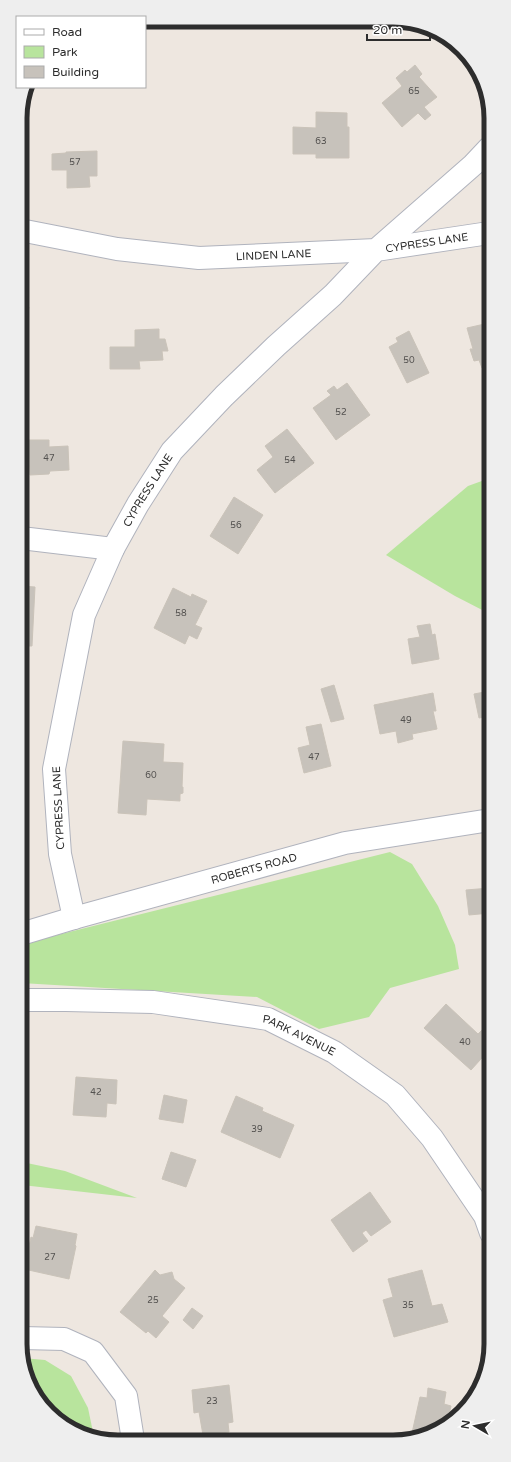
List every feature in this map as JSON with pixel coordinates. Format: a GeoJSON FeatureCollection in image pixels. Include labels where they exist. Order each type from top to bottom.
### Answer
{"type":"FeatureCollection","features":[{"type":"Feature","properties":{"kind":"street"},"geometry":{"type":"LineString","coordinates":[[376,250],[473,165],[484,153]]}},
{"type":"Feature","properties":{"kind":"street","name":"LINDEN LANE"},"geometry":{"type":"LineString","coordinates":[[27,231],[117,249],[199,258],[376,250]]}},
{"type":"Feature","properties":{"kind":"street","name":"CYPRESS LANE"},"geometry":{"type":"LineString","coordinates":[[74,918],[60,854],[54,769],[84,614],[113,549],[138,504],[172,451],[224,396],[333,294],[376,250],[484,234]]}},
{"type":"Feature","properties":{"kind":"street"},"geometry":{"type":"LineString","coordinates":[[27,539],[113,549]]}},
{"type":"Feature","properties":{"kind":"street","name":"ROBERTS ROAD"},"geometry":{"type":"LineString","coordinates":[[27,932],[344,844],[484,821]]}},
{"type":"Feature","properties":{"kind":"street","name":"PARK AVENUE"},"geometry":{"type":"LineString","coordinates":[[27,1000],[153,1002],[268,1019],[334,1052],[395,1095],[432,1138],[484,1215]]}},
{"type":"Feature","properties":{"kind":"street"},"geometry":{"type":"LineString","coordinates":[[27,1338],[64,1339],[94,1352],[126,1396],[133,1435]]}},
{"type":"Feature","properties":{"kind":"green space"},"geometry":{"type":"Polygon","coordinates":[[[484,480],[484,611],[455,596],[386,555],[468,486],[484,480]]]}},
{"type":"Feature","properties":{"kind":"green space"},"geometry":{"type":"Polygon","coordinates":[[[390,852],[412,864],[438,906],[455,945],[459,969],[390,988],[369,1017],[319,1029],[257,997],[27,983],[27,943],[390,852]]]}},
{"type":"Feature","properties":{"kind":"green space"},"geometry":{"type":"Polygon","coordinates":[[[27,1163],[65,1171],[137,1198],[27,1186],[27,1163]]]}},
{"type":"Feature","properties":{"kind":"green space"},"geometry":{"type":"Polygon","coordinates":[[[29,1359],[45,1360],[71,1376],[88,1408],[93,1431],[73,1423],[54,1408],[46,1399],[34,1379],[29,1359]]]}},
{"type":"Feature","properties":{"kind":"building"},"geometry":{"type":"Polygon","coordinates":[[[415,65],[422,74],[419,77],[437,97],[424,107],[431,115],[425,120],[418,113],[402,127],[382,103],[402,86],[396,78],[405,70],[407,72],[415,65]]]}},
{"type":"Feature","properties":{"kind":"building"},"geometry":{"type":"Polygon","coordinates":[[[316,112],[347,113],[347,127],[349,127],[349,158],[316,158],[316,154],[293,154],[293,127],[316,128],[316,112]]]}},
{"type":"Feature","properties":{"kind":"building"},"geometry":{"type":"Polygon","coordinates":[[[97,151],[97,176],[89,176],[90,187],[67,188],[67,170],[52,170],[52,154],[97,151]]]}},
{"type":"Feature","properties":{"kind":"building"},"geometry":{"type":"Polygon","coordinates":[[[27,307],[29,307],[27,320],[27,307]]]}},
{"type":"Feature","properties":{"kind":"building"},"geometry":{"type":"Polygon","coordinates":[[[484,324],[484,368],[482,368],[479,360],[474,361],[470,349],[473,349],[467,328],[484,324]]]}},
{"type":"Feature","properties":{"kind":"building"},"geometry":{"type":"Polygon","coordinates":[[[159,329],[159,339],[165,339],[168,351],[162,351],[163,360],[139,361],[140,369],[110,369],[110,347],[135,347],[135,330],[159,329]]]}},
{"type":"Feature","properties":{"kind":"building"},"geometry":{"type":"Polygon","coordinates":[[[409,331],[429,373],[407,383],[389,347],[398,342],[396,338],[409,331]]]}},
{"type":"Feature","properties":{"kind":"building"},"geometry":{"type":"Polygon","coordinates":[[[347,383],[370,415],[336,440],[313,408],[331,395],[327,391],[334,386],[337,390],[347,383]]]}},
{"type":"Feature","properties":{"kind":"building"},"geometry":{"type":"Polygon","coordinates":[[[287,429],[314,463],[275,493],[257,470],[273,457],[265,446],[287,429]]]}},
{"type":"Feature","properties":{"kind":"building"},"geometry":{"type":"Polygon","coordinates":[[[28,440],[49,440],[49,447],[68,446],[69,470],[50,471],[49,474],[30,475],[28,440]]]}},
{"type":"Feature","properties":{"kind":"building"},"geometry":{"type":"Polygon","coordinates":[[[234,497],[263,515],[238,554],[210,536],[234,497]]]}},
{"type":"Feature","properties":{"kind":"building"},"geometry":{"type":"Polygon","coordinates":[[[27,586],[35,587],[32,646],[27,646],[27,586]]]}},
{"type":"Feature","properties":{"kind":"building"},"geometry":{"type":"Polygon","coordinates":[[[173,588],[191,597],[192,594],[207,601],[195,625],[202,628],[197,639],[189,635],[185,644],[154,628],[173,588]]]}},
{"type":"Feature","properties":{"kind":"building"},"geometry":{"type":"Polygon","coordinates":[[[430,624],[432,635],[435,634],[439,659],[412,664],[408,639],[420,637],[417,626],[430,624]]]}},
{"type":"Feature","properties":{"kind":"building"},"geometry":{"type":"Polygon","coordinates":[[[334,685],[344,719],[331,722],[321,689],[334,685]]]}},
{"type":"Feature","properties":{"kind":"building"},"geometry":{"type":"Polygon","coordinates":[[[484,692],[484,717],[479,718],[474,694],[484,692]]]}},
{"type":"Feature","properties":{"kind":"building"},"geometry":{"type":"Polygon","coordinates":[[[433,693],[436,711],[433,711],[437,729],[412,734],[413,739],[398,743],[396,731],[380,734],[374,705],[433,693]]]}},
{"type":"Feature","properties":{"kind":"building"},"geometry":{"type":"Polygon","coordinates":[[[321,724],[331,766],[304,773],[298,748],[310,745],[306,727],[321,724]]]}},
{"type":"Feature","properties":{"kind":"building"},"geometry":{"type":"Polygon","coordinates":[[[123,741],[164,744],[163,762],[183,763],[183,793],[180,794],[180,801],[147,799],[146,815],[118,813],[123,741]]]}},
{"type":"Feature","properties":{"kind":"building"},"geometry":{"type":"Polygon","coordinates":[[[484,888],[484,914],[469,915],[466,890],[484,888]]]}},
{"type":"Feature","properties":{"kind":"building"},"geometry":{"type":"Polygon","coordinates":[[[446,1004],[478,1034],[484,1028],[484,1056],[471,1070],[424,1028],[446,1004]]]}},
{"type":"Feature","properties":{"kind":"building"},"geometry":{"type":"Polygon","coordinates":[[[76,1077],[117,1080],[116,1104],[107,1103],[106,1117],[73,1115],[76,1077]]]}},
{"type":"Feature","properties":{"kind":"building"},"geometry":{"type":"Polygon","coordinates":[[[164,1095],[187,1100],[183,1123],[159,1119],[164,1095]]]}},
{"type":"Feature","properties":{"kind":"building"},"geometry":{"type":"Polygon","coordinates":[[[236,1096],[263,1108],[262,1111],[294,1125],[280,1158],[221,1132],[236,1096]]]}},
{"type":"Feature","properties":{"kind":"building"},"geometry":{"type":"Polygon","coordinates":[[[171,1152],[196,1160],[186,1187],[162,1179],[171,1152]]]}},
{"type":"Feature","properties":{"kind":"building"},"geometry":{"type":"Polygon","coordinates":[[[370,1192],[391,1222],[371,1236],[366,1230],[362,1233],[368,1241],[353,1252],[331,1220],[370,1192]]]}},
{"type":"Feature","properties":{"kind":"building"},"geometry":{"type":"Polygon","coordinates":[[[36,1226],[77,1234],[69,1279],[27,1270],[27,1255],[31,1237],[33,1238],[36,1226]]]}},
{"type":"Feature","properties":{"kind":"building"},"geometry":{"type":"Polygon","coordinates":[[[155,1270],[160,1275],[172,1272],[174,1279],[185,1288],[162,1316],[169,1322],[156,1338],[148,1331],[146,1333],[120,1312],[155,1270]]]}},
{"type":"Feature","properties":{"kind":"building"},"geometry":{"type":"Polygon","coordinates":[[[422,1270],[432,1306],[442,1304],[448,1322],[394,1337],[383,1300],[393,1297],[388,1279],[422,1270]]]}},
{"type":"Feature","properties":{"kind":"building"},"geometry":{"type":"Polygon","coordinates":[[[192,1308],[203,1316],[193,1329],[183,1320],[192,1308]]]}},
{"type":"Feature","properties":{"kind":"building"},"geometry":{"type":"Polygon","coordinates":[[[229,1385],[233,1422],[228,1423],[229,1432],[203,1435],[199,1412],[194,1413],[192,1390],[229,1385]]]}},
{"type":"Feature","properties":{"kind":"building"},"geometry":{"type":"Polygon","coordinates":[[[428,1388],[446,1392],[444,1404],[451,1406],[449,1415],[428,1428],[412,1433],[420,1397],[427,1398],[428,1388]]]}}]}
